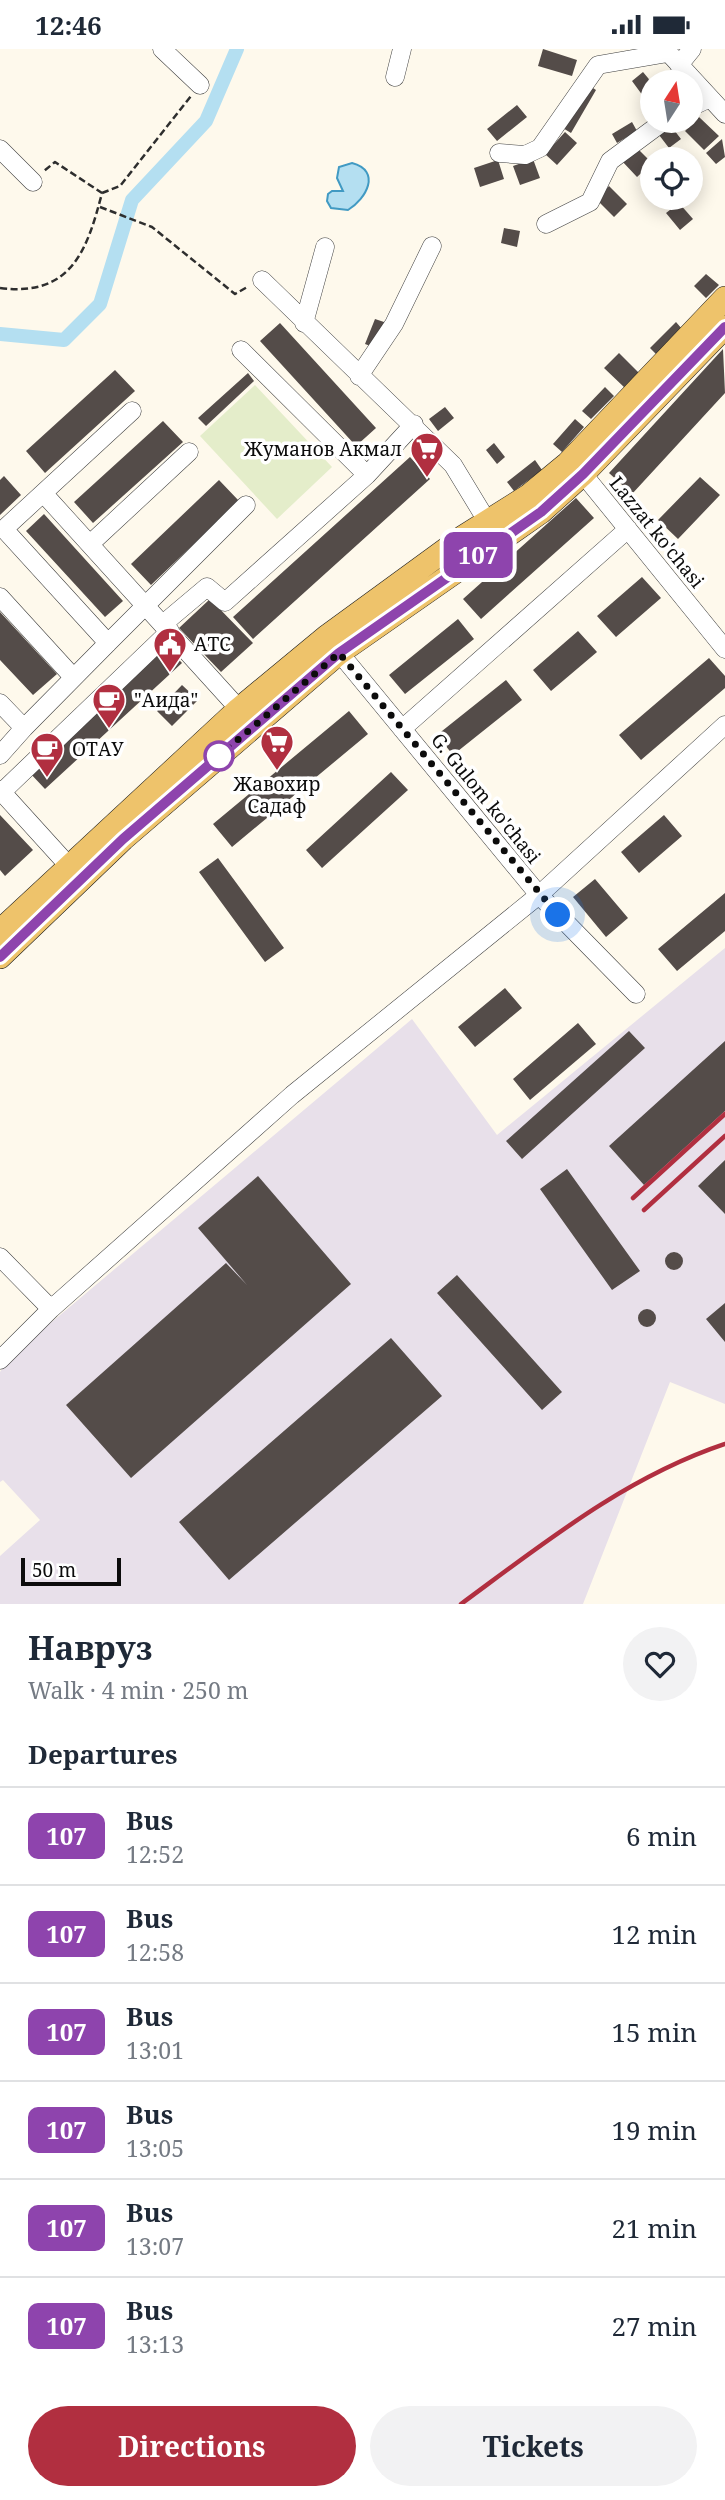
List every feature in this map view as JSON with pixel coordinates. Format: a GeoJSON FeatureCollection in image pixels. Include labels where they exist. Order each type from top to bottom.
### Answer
{"type":"FeatureCollection","features":[{"type":"Feature","properties":{"kind":"main road"},"geometry":{"type":"LineString","coordinates":[[0,957],[333,645],[487,521],[527,495],[568,463],[725,298]]}},
{"type":"Feature","properties":{"kind":"main road"},"geometry":{"type":"LineString","coordinates":[[0,931],[239,709],[333,645],[541,512],[583,474],[725,327]]}},
{"type":"Feature","properties":{"kind":"street"},"geometry":{"type":"LineString","coordinates":[[162,49],[200,85]]}},
{"type":"Feature","properties":{"kind":"street"},"geometry":{"type":"LineString","coordinates":[[395,77],[402,49]]}},
{"type":"Feature","properties":{"kind":"street"},"geometry":{"type":"LineString","coordinates":[[499,153],[525,155],[540,148],[598,65],[671,56],[692,49]]}},
{"type":"Feature","properties":{"kind":"street"},"geometry":{"type":"LineString","coordinates":[[671,56],[725,114]]}},
{"type":"Feature","properties":{"kind":"street"},"geometry":{"type":"LineString","coordinates":[[704,101],[710,98]]}},
{"type":"Feature","properties":{"kind":"street"},"geometry":{"type":"LineString","coordinates":[[546,224],[590,202],[610,161],[648,133]]}},
{"type":"Feature","properties":{"kind":"street"},"geometry":{"type":"LineString","coordinates":[[0,149],[33,182]]}},
{"type":"Feature","properties":{"kind":"street"},"geometry":{"type":"LineString","coordinates":[[359,376],[394,324],[432,246]]}},
{"type":"Feature","properties":{"kind":"street"},"geometry":{"type":"LineString","coordinates":[[304,323],[325,247]]}},
{"type":"Feature","properties":{"kind":"street"},"geometry":{"type":"LineString","coordinates":[[262,280],[359,376],[414,424],[453,465],[487,521]]}},
{"type":"Feature","properties":{"kind":"street"},"geometry":{"type":"LineString","coordinates":[[241,350],[367,475]]}},
{"type":"Feature","properties":{"kind":"street"},"geometry":{"type":"LineString","coordinates":[[108,643],[2,531],[132,411]]}},
{"type":"Feature","properties":{"kind":"street"},"geometry":{"type":"LineString","coordinates":[[189,565],[207,587],[225,602],[367,475],[414,424]]}},
{"type":"Feature","properties":{"kind":"street"},"geometry":{"type":"LineString","coordinates":[[90,544],[189,452]]}},
{"type":"Feature","properties":{"kind":"street","name":"Lazzat ko'chasi"},"geometry":{"type":"LineString","coordinates":[[583,474],[725,649]]}},
{"type":"Feature","properties":{"kind":"street"},"geometry":{"type":"LineString","coordinates":[[44,494],[239,709]]}},
{"type":"Feature","properties":{"kind":"street"},"geometry":{"type":"LineString","coordinates":[[0,755],[73,677],[189,565],[246,505]]}},
{"type":"Feature","properties":{"kind":"street"},"geometry":{"type":"LineString","coordinates":[[402,729],[628,529]]}},
{"type":"Feature","properties":{"kind":"street"},"geometry":{"type":"LineString","coordinates":[[68,865],[1,791],[207,587]]}},
{"type":"Feature","properties":{"kind":"street"},"geometry":{"type":"LineString","coordinates":[[0,597],[73,677]]}},
{"type":"Feature","properties":{"kind":"street","name":"G. Gulom ko'chasi"},"geometry":{"type":"LineString","coordinates":[[333,645],[539,895],[636,994]]}},
{"type":"Feature","properties":{"kind":"street"},"geometry":{"type":"LineString","coordinates":[[0,703],[24,728]]}},
{"type":"Feature","properties":{"kind":"street"},"geometry":{"type":"LineString","coordinates":[[0,1360],[51,1309],[292,1095],[539,895],[725,725]]}},
{"type":"Feature","properties":{"kind":"street"},"geometry":{"type":"LineString","coordinates":[[0,1257],[51,1309]]}},
{"type":"Feature","properties":{"kind":"path"},"geometry":{"type":"LineString","coordinates":[[102,193],[120,185],[200,85]]}},
{"type":"Feature","properties":{"kind":"path"},"geometry":{"type":"LineString","coordinates":[[33,182],[55,162],[102,193]]}},
{"type":"Feature","properties":{"kind":"path"},"geometry":{"type":"LineString","coordinates":[[0,288],[28,290],[53,281],[78,263],[102,193]]}},
{"type":"Feature","properties":{"kind":"path"},"geometry":{"type":"LineString","coordinates":[[99,207],[152,227],[235,294],[262,280]]}},
{"type":"Feature","properties":{"kind":"shaded area"},"geometry":{"type":"Polygon","coordinates":[[[725,948],[725,1404],[670,1382],[583,1604],[0,1604],[0,1556],[40,1520],[3,1480],[0,1482],[0,1372],[9,1358],[412,1019],[497,1135],[725,948]]]}},
{"type":"Feature","properties":{"kind":"green space"},"geometry":{"type":"Polygon","coordinates":[[[255,385],[332,467],[277,519],[200,436],[255,385]]]}},
{"type":"Feature","properties":{"kind":"water"},"geometry":{"type":"Polygon","coordinates":[[[352,163],[367,172],[369,178],[365,192],[348,210],[331,208],[327,201],[328,194],[332,191],[343,191],[337,178],[339,167],[352,163]]]}},
{"type":"Feature","properties":{"kind":"building"},"geometry":{"type":"Polygon","coordinates":[[[543,49],[577,60],[572,76],[538,66],[543,49]]]}},
{"type":"Feature","properties":{"kind":"building"},"geometry":{"type":"Polygon","coordinates":[[[640,74],[640,92],[632,81],[640,74]]]}},
{"type":"Feature","properties":{"kind":"building"},"geometry":{"type":"Polygon","coordinates":[[[584,82],[596,90],[571,133],[558,125],[584,82]]]}},
{"type":"Feature","properties":{"kind":"building"},"geometry":{"type":"Polygon","coordinates":[[[517,105],[527,117],[497,141],[487,129],[517,105]]]}},
{"type":"Feature","properties":{"kind":"building"},"geometry":{"type":"Polygon","coordinates":[[[632,122],[637,131],[617,143],[612,134],[632,122]]]}},
{"type":"Feature","properties":{"kind":"building"},"geometry":{"type":"Polygon","coordinates":[[[704,122],[719,136],[704,150],[687,133],[704,133],[704,122]]]}},
{"type":"Feature","properties":{"kind":"building"},"geometry":{"type":"Polygon","coordinates":[[[565,132],[577,143],[557,165],[545,154],[565,132]]]}},
{"type":"Feature","properties":{"kind":"building"},"geometry":{"type":"Polygon","coordinates":[[[658,133],[676,133],[681,139],[668,147],[658,133]]]}},
{"type":"Feature","properties":{"kind":"building"},"geometry":{"type":"Polygon","coordinates":[[[722,139],[725,157],[716,164],[706,153],[722,139]]]}},
{"type":"Feature","properties":{"kind":"building"},"geometry":{"type":"Polygon","coordinates":[[[635,146],[640,151],[640,174],[637,177],[621,160],[635,146]]]}},
{"type":"Feature","properties":{"kind":"building"},"geometry":{"type":"Polygon","coordinates":[[[533,159],[540,178],[520,185],[513,166],[533,159]]]}},
{"type":"Feature","properties":{"kind":"building"},"geometry":{"type":"Polygon","coordinates":[[[498,160],[504,179],[480,187],[474,168],[498,160]]]}},
{"type":"Feature","properties":{"kind":"building"},"geometry":{"type":"Polygon","coordinates":[[[609,186],[627,204],[614,217],[596,199],[609,186]]]}},
{"type":"Feature","properties":{"kind":"building"},"geometry":{"type":"Polygon","coordinates":[[[670,210],[685,210],[693,219],[680,230],[666,213],[670,210]]]}},
{"type":"Feature","properties":{"kind":"building"},"geometry":{"type":"Polygon","coordinates":[[[504,228],[520,231],[517,247],[501,243],[504,228]]]}},
{"type":"Feature","properties":{"kind":"building"},"geometry":{"type":"Polygon","coordinates":[[[706,274],[719,285],[706,298],[694,286],[706,274]]]}},
{"type":"Feature","properties":{"kind":"building"},"geometry":{"type":"Polygon","coordinates":[[[375,319],[387,323],[376,348],[365,344],[375,319]]]}},
{"type":"Feature","properties":{"kind":"building"},"geometry":{"type":"Polygon","coordinates":[[[676,322],[682,329],[657,355],[650,348],[676,322]]]}},
{"type":"Feature","properties":{"kind":"building"},"geometry":{"type":"Polygon","coordinates":[[[280,323],[376,428],[356,446],[260,341],[280,323]]]}},
{"type":"Feature","properties":{"kind":"building"},"geometry":{"type":"Polygon","coordinates":[[[723,349],[725,393],[632,494],[609,473],[723,349]]]}},
{"type":"Feature","properties":{"kind":"building"},"geometry":{"type":"Polygon","coordinates":[[[619,353],[639,373],[625,388],[604,368],[619,353]]]}},
{"type":"Feature","properties":{"kind":"building"},"geometry":{"type":"Polygon","coordinates":[[[115,370],[135,391],[45,473],[26,451],[115,370]]]}},
{"type":"Feature","properties":{"kind":"building"},"geometry":{"type":"Polygon","coordinates":[[[248,373],[254,381],[206,426],[198,418],[248,373]]]}},
{"type":"Feature","properties":{"kind":"building"},"geometry":{"type":"Polygon","coordinates":[[[605,387],[614,396],[591,419],[582,411],[605,387]]]}},
{"type":"Feature","properties":{"kind":"building"},"geometry":{"type":"Polygon","coordinates":[[[445,407],[454,418],[438,431],[429,419],[445,407]]]}},
{"type":"Feature","properties":{"kind":"building"},"geometry":{"type":"Polygon","coordinates":[[[575,419],[584,427],[562,452],[553,444],[575,419]]]}},
{"type":"Feature","properties":{"kind":"building"},"geometry":{"type":"Polygon","coordinates":[[[163,421],[183,442],[93,523],[74,502],[163,421]]]}},
{"type":"Feature","properties":{"kind":"building"},"geometry":{"type":"Polygon","coordinates":[[[494,443],[505,457],[497,464],[486,450],[494,443]]]}},
{"type":"Feature","properties":{"kind":"building"},"geometry":{"type":"Polygon","coordinates":[[[410,457],[430,479],[253,639],[233,617],[410,457]]]}},
{"type":"Feature","properties":{"kind":"building"},"geometry":{"type":"Polygon","coordinates":[[[535,460],[542,470],[514,491],[507,482],[535,460]]]}},
{"type":"Feature","properties":{"kind":"building"},"geometry":{"type":"Polygon","coordinates":[[[4,476],[21,495],[0,515],[0,480],[4,476]]]}},
{"type":"Feature","properties":{"kind":"building"},"geometry":{"type":"Polygon","coordinates":[[[700,477],[720,495],[678,539],[658,520],[700,477]]]}},
{"type":"Feature","properties":{"kind":"building"},"geometry":{"type":"Polygon","coordinates":[[[219,480],[239,501],[151,585],[131,564],[219,480]]]}},
{"type":"Feature","properties":{"kind":"building"},"geometry":{"type":"Polygon","coordinates":[[[576,498],[594,518],[481,619],[463,599],[576,498]]]}},
{"type":"Feature","properties":{"kind":"building"},"geometry":{"type":"Polygon","coordinates":[[[44,514],[123,601],[105,617],[26,531],[44,514]]]}},
{"type":"Feature","properties":{"kind":"building"},"geometry":{"type":"Polygon","coordinates":[[[642,577],[661,598],[616,637],[597,616],[642,577]]]}},
{"type":"Feature","properties":{"kind":"building"},"geometry":{"type":"Polygon","coordinates":[[[210,599],[253,643],[221,672],[179,628],[210,599]]]}},
{"type":"Feature","properties":{"kind":"building"},"geometry":{"type":"Polygon","coordinates":[[[0,612],[57,674],[33,695],[0,660],[0,612]]]}},
{"type":"Feature","properties":{"kind":"building"},"geometry":{"type":"Polygon","coordinates":[[[458,619],[474,639],[405,694],[389,675],[458,619]]]}},
{"type":"Feature","properties":{"kind":"building"},"geometry":{"type":"Polygon","coordinates":[[[578,631],[597,652],[551,691],[533,670],[578,631]]]}},
{"type":"Feature","properties":{"kind":"building"},"geometry":{"type":"Polygon","coordinates":[[[166,646],[182,663],[45,789],[29,772],[166,646]]]}},
{"type":"Feature","properties":{"kind":"building"},"geometry":{"type":"Polygon","coordinates":[[[709,658],[725,676],[725,688],[641,760],[619,735],[709,658]]]}},
{"type":"Feature","properties":{"kind":"building"},"geometry":{"type":"Polygon","coordinates":[[[506,680],[522,700],[453,755],[437,735],[506,680]]]}},
{"type":"Feature","properties":{"kind":"building"},"geometry":{"type":"Polygon","coordinates":[[[182,685],[198,700],[172,726],[157,711],[182,685]]]}},
{"type":"Feature","properties":{"kind":"building"},"geometry":{"type":"Polygon","coordinates":[[[349,711],[368,734],[232,847],[213,824],[349,711]]]}},
{"type":"Feature","properties":{"kind":"building"},"geometry":{"type":"Polygon","coordinates":[[[391,772],[408,790],[322,868],[306,850],[391,772]]]}},
{"type":"Feature","properties":{"kind":"building"},"geometry":{"type":"Polygon","coordinates":[[[0,815],[33,850],[5,876],[0,870],[0,815]]]}},
{"type":"Feature","properties":{"kind":"building"},"geometry":{"type":"Polygon","coordinates":[[[664,815],[682,836],[639,873],[621,852],[664,815]]]}},
{"type":"Feature","properties":{"kind":"building"},"geometry":{"type":"Polygon","coordinates":[[[218,858],[284,948],[265,962],[199,872],[218,858]]]}},
{"type":"Feature","properties":{"kind":"building"},"geometry":{"type":"Polygon","coordinates":[[[595,879],[628,918],[606,937],[573,897],[595,879]]]}},
{"type":"Feature","properties":{"kind":"building"},"geometry":{"type":"Polygon","coordinates":[[[725,893],[725,931],[677,971],[658,949],[725,893]]]}},
{"type":"Feature","properties":{"kind":"building"},"geometry":{"type":"Polygon","coordinates":[[[505,988],[522,1008],[475,1047],[458,1027],[505,988]]]}},
{"type":"Feature","properties":{"kind":"building"},"geometry":{"type":"Polygon","coordinates":[[[578,1023],[596,1044],[530,1100],[513,1079],[578,1023]]]}},
{"type":"Feature","properties":{"kind":"building"},"geometry":{"type":"Polygon","coordinates":[[[629,1031],[645,1048],[522,1159],[506,1141],[629,1031]]]}},
{"type":"Feature","properties":{"kind":"building"},"geometry":{"type":"Polygon","coordinates":[[[725,1041],[725,1111],[644,1185],[609,1146],[725,1041]]]}},
{"type":"Feature","properties":{"kind":"building"},"geometry":{"type":"Polygon","coordinates":[[[725,1160],[725,1214],[698,1186],[725,1160]]]}},
{"type":"Feature","properties":{"kind":"building"},"geometry":{"type":"Polygon","coordinates":[[[567,1169],[640,1271],[612,1290],[540,1189],[567,1169]]]}},
{"type":"Feature","properties":{"kind":"building"},"geometry":{"type":"Polygon","coordinates":[[[258,1176],[351,1284],[131,1478],[66,1405],[226,1263],[247,1285],[198,1228],[258,1176]]]}},
{"type":"Feature","properties":{"kind":"building"},"geometry":{"type":"Polygon","coordinates":[[[674,1252],[680,1255],[683,1261],[680,1267],[674,1270],[668,1267],[665,1261],[668,1255],[674,1252]]]}},
{"type":"Feature","properties":{"kind":"building"},"geometry":{"type":"Polygon","coordinates":[[[457,1275],[562,1392],[542,1410],[437,1293],[457,1275]]]}},
{"type":"Feature","properties":{"kind":"building"},"geometry":{"type":"Polygon","coordinates":[[[725,1303],[725,1342],[706,1319],[725,1303]]]}},
{"type":"Feature","properties":{"kind":"building"},"geometry":{"type":"Polygon","coordinates":[[[647,1309],[653,1312],[656,1318],[653,1324],[647,1327],[641,1324],[638,1318],[641,1312],[647,1309]]]}},
{"type":"Feature","properties":{"kind":"building"},"geometry":{"type":"Polygon","coordinates":[[[391,1338],[442,1396],[229,1580],[179,1522],[391,1338]]]}},
{"type":"Feature","properties":{"kind":"waterway"},"geometry":{"type":"LineString","coordinates":[[0,334],[64,340],[100,304],[132,200],[206,121],[237,49]]}},
{"type":"Feature","properties":{"kind":"railway"},"geometry":{"type":"LineString","coordinates":[[633,1198],[725,1114]]}},
{"type":"Feature","properties":{"kind":"railway"},"geometry":{"type":"LineString","coordinates":[[644,1210],[725,1136]]}},
{"type":"Feature","properties":{"kind":"railway"},"geometry":{"type":"LineString","coordinates":[[461,1604],[587,1513],[654,1474],[725,1444]]}},
{"type":"Feature","properties":{"kind":"bus line","name":"107"},"geometry":{"type":"LineString","coordinates":[[0,957],[123,839],[339,653],[541,512],[583,474],[725,327]]}},
{"type":"Feature","properties":{"kind":"place","name":"Жуманов Акмал"},"geometry":{"type":"Point","coordinates":[427,479]}},
{"type":"Feature","properties":{"kind":"place","name":"АТС"},"geometry":{"type":"Point","coordinates":[170,674]}},
{"type":"Feature","properties":{"kind":"place","name":"\"Аида\""},"geometry":{"type":"Point","coordinates":[109,730]}},
{"type":"Feature","properties":{"kind":"place","name":"Жавохир Садаф"},"geometry":{"type":"Point","coordinates":[277,772]}},
{"type":"Feature","properties":{"kind":"place","name":"OТАУ"},"geometry":{"type":"Point","coordinates":[47,779]}},
{"type":"Feature","properties":{"kind":"route"},"geometry":{"type":"LineString","coordinates":[[219,756],[339,653],[558,915]]}}]}
